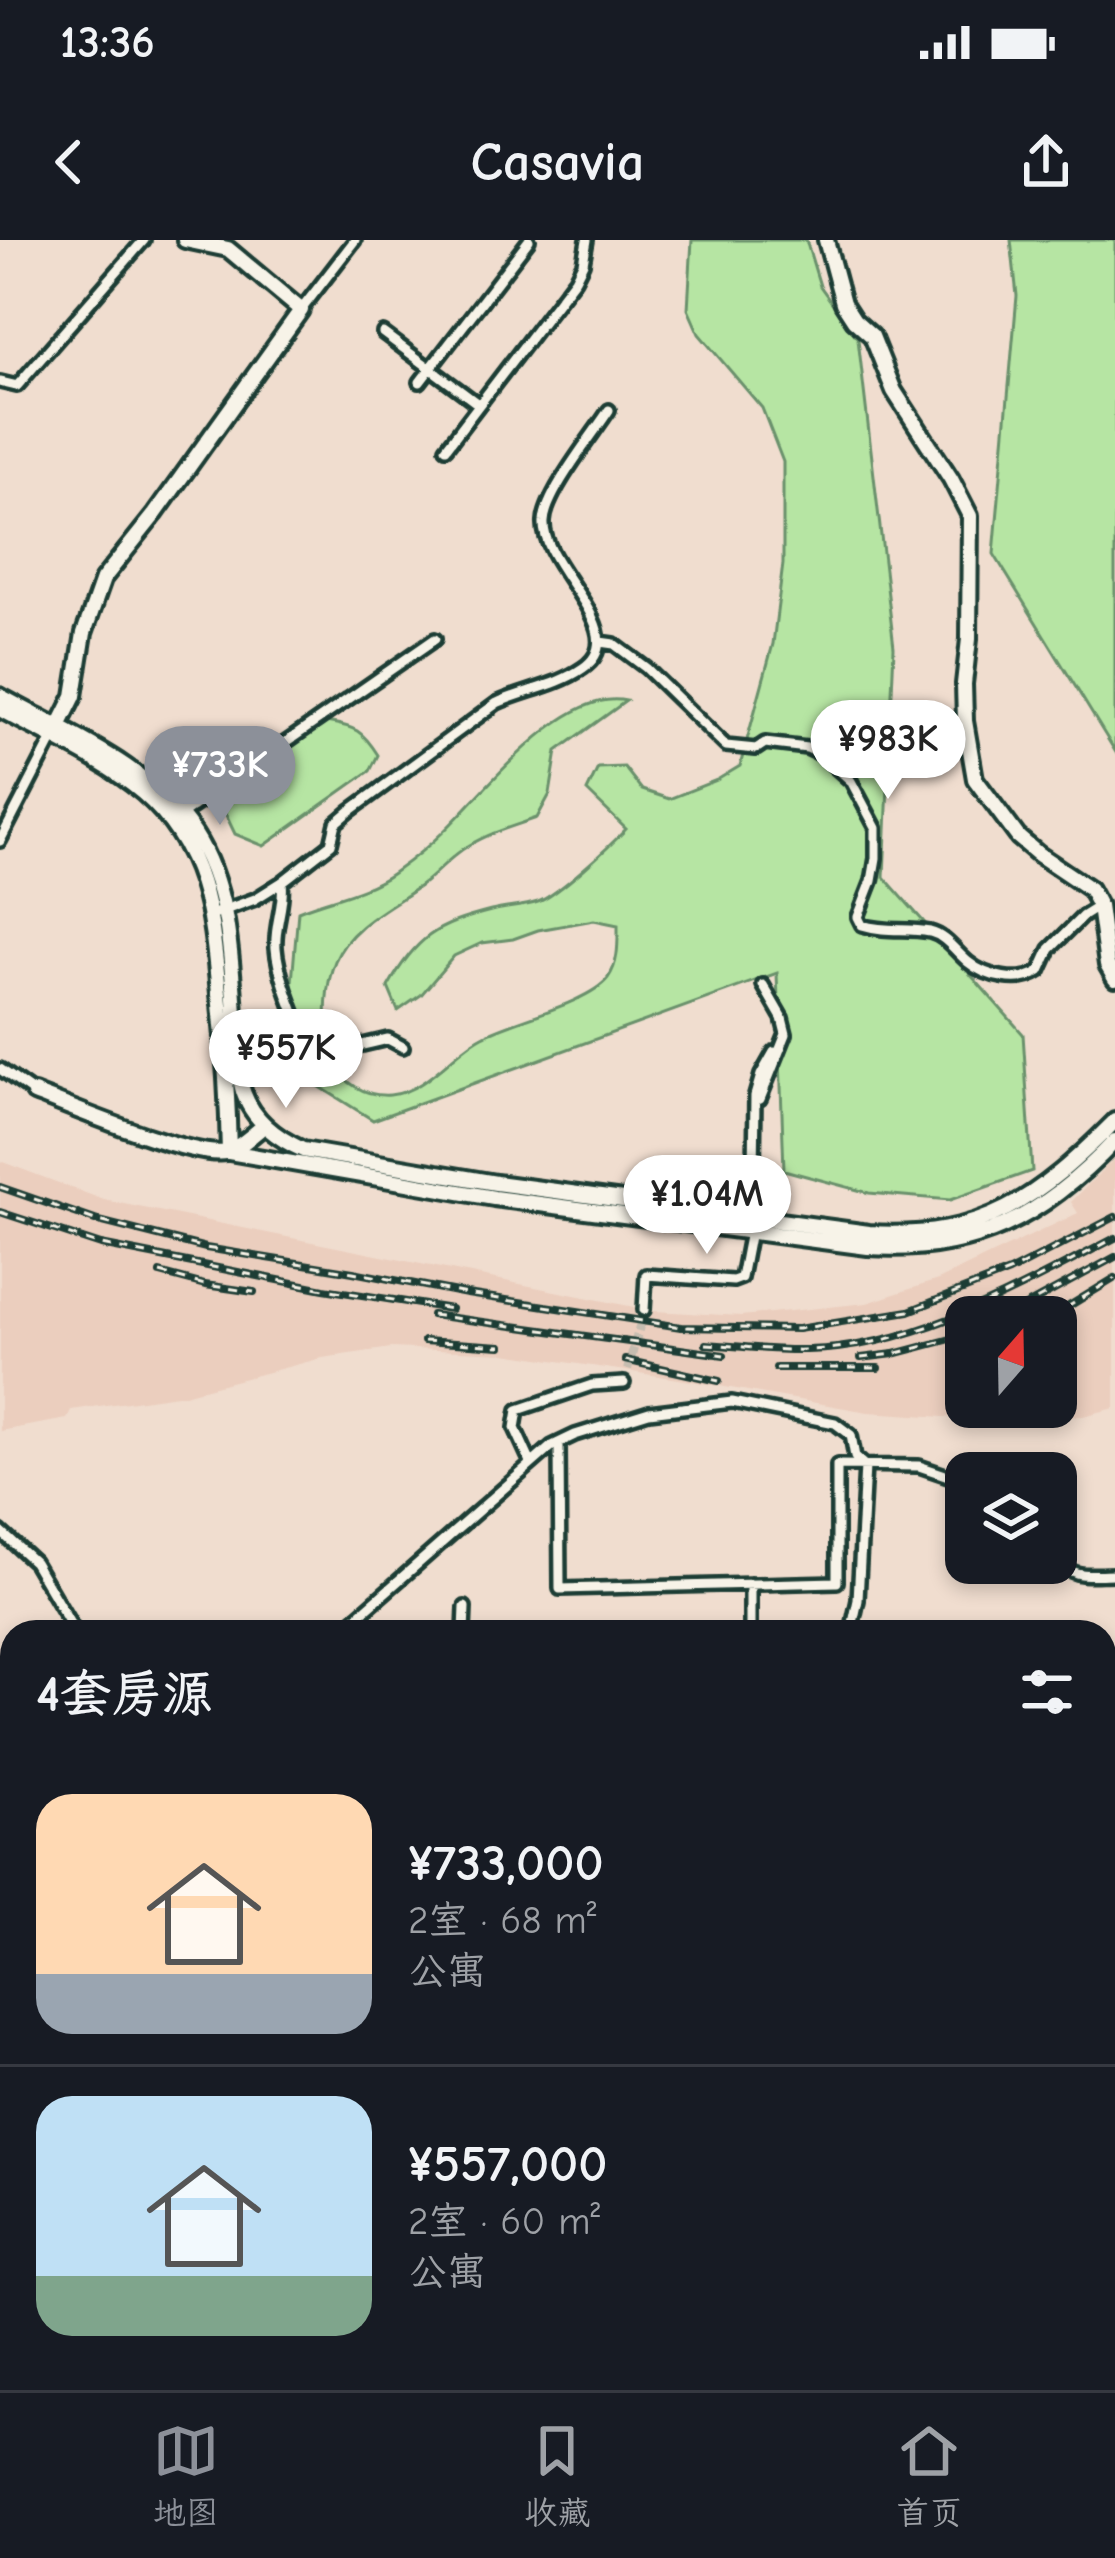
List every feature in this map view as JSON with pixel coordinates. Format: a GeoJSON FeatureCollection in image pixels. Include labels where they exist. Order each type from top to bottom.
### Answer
{"type":"FeatureCollection","features":[{"type":"Feature","properties":{"kind":"main road"},"geometry":{"type":"LineString","coordinates":[[56,733],[74,697],[84,632],[103,579],[301,310],[226,244],[184,240]]}},
{"type":"Feature","properties":{"kind":"main road"},"geometry":{"type":"LineString","coordinates":[[826,240],[843,303],[872,336],[894,391],[952,479],[970,516],[964,684],[975,779],[1018,837],[1094,894],[1107,965],[1115,980]]}},
{"type":"Feature","properties":{"kind":"main road"},"geometry":{"type":"LineString","coordinates":[[0,696],[129,782],[182,838],[217,912],[229,1152]]}},
{"type":"Feature","properties":{"kind":"main road"},"geometry":{"type":"LineString","coordinates":[[0,709],[139,775],[182,815],[210,863],[242,1089],[265,1125],[303,1150],[887,1248],[966,1239],[1021,1218],[1078,1179],[1115,1141]]}},
{"type":"Feature","properties":{"kind":"main road"},"geometry":{"type":"LineString","coordinates":[[34,1094],[136,1132],[206,1151],[494,1198],[888,1234],[962,1225],[1014,1205],[1046,1185],[1115,1121]]}},
{"type":"Feature","properties":{"kind":"main road"},"geometry":{"type":"LineString","coordinates":[[229,1152],[265,1125]]}},
{"type":"Feature","properties":{"kind":"street"},"geometry":{"type":"LineString","coordinates":[[0,382],[17,386],[143,240]]}},
{"type":"Feature","properties":{"kind":"street"},"geometry":{"type":"LineString","coordinates":[[301,310],[355,240]]}},
{"type":"Feature","properties":{"kind":"street"},"geometry":{"type":"LineString","coordinates":[[420,382],[529,240]]}},
{"type":"Feature","properties":{"kind":"street"},"geometry":{"type":"LineString","coordinates":[[446,448],[574,279],[587,240]]}},
{"type":"Feature","properties":{"kind":"street"},"geometry":{"type":"LineString","coordinates":[[383,333],[478,404]]}},
{"type":"Feature","properties":{"kind":"street"},"geometry":{"type":"LineString","coordinates":[[217,912],[255,899],[282,882],[331,844],[336,823],[350,811],[497,703],[566,679],[589,665],[600,642],[597,625],[550,550],[544,522],[553,495],[609,410]]}},
{"type":"Feature","properties":{"kind":"street"},"geometry":{"type":"LineString","coordinates":[[182,815],[435,639]]}},
{"type":"Feature","properties":{"kind":"street"},"geometry":{"type":"LineString","coordinates":[[600,642],[624,650],[726,746],[799,746],[822,754],[851,781],[876,828],[872,880],[858,917],[862,925],[883,932],[933,933],[976,968],[1020,980],[1040,971],[1050,949],[1099,906]]}},
{"type":"Feature","properties":{"kind":"street"},"geometry":{"type":"LineString","coordinates":[[0,841],[56,733]]}},
{"type":"Feature","properties":{"kind":"street"},"geometry":{"type":"LineString","coordinates":[[282,882],[276,953],[308,1049],[320,1055],[388,1039],[403,1047]]}},
{"type":"Feature","properties":{"kind":"street"},"geometry":{"type":"LineString","coordinates":[[644,1310],[646,1275],[741,1278],[750,1224],[756,1122],[765,1083],[785,1034],[764,985]]}},
{"type":"Feature","properties":{"kind":"street"},"geometry":{"type":"LineString","coordinates":[[756,1122],[756,1088],[774,1052]]}},
{"type":"Feature","properties":{"kind":"street"},"geometry":{"type":"LineString","coordinates":[[0,1069],[34,1094]]}},
{"type":"Feature","properties":{"kind":"street"},"geometry":{"type":"LineString","coordinates":[[531,1463],[515,1428],[518,1409],[592,1385],[624,1383]]}},
{"type":"Feature","properties":{"kind":"street"},"geometry":{"type":"LineString","coordinates":[[354,1620],[531,1463],[574,1435],[649,1412],[732,1402],[835,1423],[851,1435],[855,1457],[865,1466]]}},
{"type":"Feature","properties":{"kind":"street"},"geometry":{"type":"LineString","coordinates":[[560,1443],[560,1588],[837,1582],[837,1465],[919,1466],[945,1475]]}},
{"type":"Feature","properties":{"kind":"street"},"geometry":{"type":"LineString","coordinates":[[854,1620],[865,1466]]}},
{"type":"Feature","properties":{"kind":"street"},"geometry":{"type":"LineString","coordinates":[[0,1531],[34,1562],[68,1620]]}},
{"type":"Feature","properties":{"kind":"street"},"geometry":{"type":"LineString","coordinates":[[1077,1573],[1115,1574]]}},
{"type":"Feature","properties":{"kind":"street"},"geometry":{"type":"LineString","coordinates":[[750,1584],[750,1620]]}},
{"type":"Feature","properties":{"kind":"street"},"geometry":{"type":"LineString","coordinates":[[464,1620],[465,1607]]}},
{"type":"Feature","properties":{"kind":"shaded area"},"geometry":{"type":"Polygon","coordinates":[[[1115,1158],[1115,1408],[1083,1416],[1077,1416],[1077,1296],[945,1296],[945,1417],[868,1412],[505,1353],[391,1348],[322,1358],[184,1394],[71,1410],[67,1419],[0,1431],[0,1161],[104,1200],[654,1311],[741,1316],[867,1303],[938,1280],[1078,1213],[1071,1202],[1115,1158]]]}},
{"type":"Feature","properties":{"kind":"green space"},"geometry":{"type":"Polygon","coordinates":[[[692,240],[806,240],[820,286],[858,339],[894,647],[884,877],[1023,1034],[1032,1171],[950,1200],[869,1193],[784,1170],[777,973],[373,1120],[285,1065],[298,911],[371,886],[399,868],[437,838],[552,726],[602,701],[626,701],[557,751],[550,794],[537,818],[462,850],[363,926],[342,948],[328,986],[328,1062],[356,1087],[390,1095],[415,1087],[483,1036],[568,1003],[608,978],[616,959],[618,925],[594,920],[482,943],[454,956],[421,995],[398,1011],[388,987],[408,956],[429,936],[472,916],[547,898],[626,829],[587,791],[598,768],[624,767],[642,790],[669,799],[740,766],[773,644],[783,564],[783,462],[762,408],[699,334],[688,309],[692,240]]]}},
{"type":"Feature","properties":{"kind":"green space"},"geometry":{"type":"Polygon","coordinates":[[[1011,240],[1115,240],[1115,751],[994,554],[1017,296],[1011,240]]]}},
{"type":"Feature","properties":{"kind":"green space"},"geometry":{"type":"Polygon","coordinates":[[[326,722],[351,728],[367,740],[378,755],[370,771],[264,846],[235,834],[224,811],[236,781],[326,722]]]}},
{"type":"Feature","properties":{"kind":"tunnel"},"geometry":{"type":"LineString","coordinates":[[624,1383],[644,1310]]}},
{"type":"Feature","properties":{"kind":"railway"},"geometry":{"type":"LineString","coordinates":[[0,1187],[95,1220],[206,1248],[681,1327],[798,1329],[909,1311],[1009,1272],[1115,1217]]}},
{"type":"Feature","properties":{"kind":"railway"},"geometry":{"type":"LineString","coordinates":[[0,1212],[101,1245],[451,1309]]}},
{"type":"Feature","properties":{"kind":"railway"},"geometry":{"type":"LineString","coordinates":[[706,1344],[807,1350],[888,1339],[967,1312],[1115,1238]]}},
{"type":"Feature","properties":{"kind":"railway"},"geometry":{"type":"LineString","coordinates":[[1044,1296],[1115,1257]]}},
{"type":"Feature","properties":{"kind":"railway"},"geometry":{"type":"LineString","coordinates":[[160,1273],[254,1292]]}},
{"type":"Feature","properties":{"kind":"railway"},"geometry":{"type":"LineString","coordinates":[[1077,1301],[1115,1278]]}},
{"type":"Feature","properties":{"kind":"railway"},"geometry":{"type":"LineString","coordinates":[[432,1315],[724,1355]]}},
{"type":"Feature","properties":{"kind":"railway"},"geometry":{"type":"LineString","coordinates":[[424,1341],[501,1346]]}},
{"type":"Feature","properties":{"kind":"railway"},"geometry":{"type":"LineString","coordinates":[[861,1358],[945,1341]]}},
{"type":"Feature","properties":{"kind":"railway"},"geometry":{"type":"LineString","coordinates":[[625,1360],[719,1381]]}},
{"type":"Feature","properties":{"kind":"railway"},"geometry":{"type":"LineString","coordinates":[[776,1368],[878,1368]]}}]}
